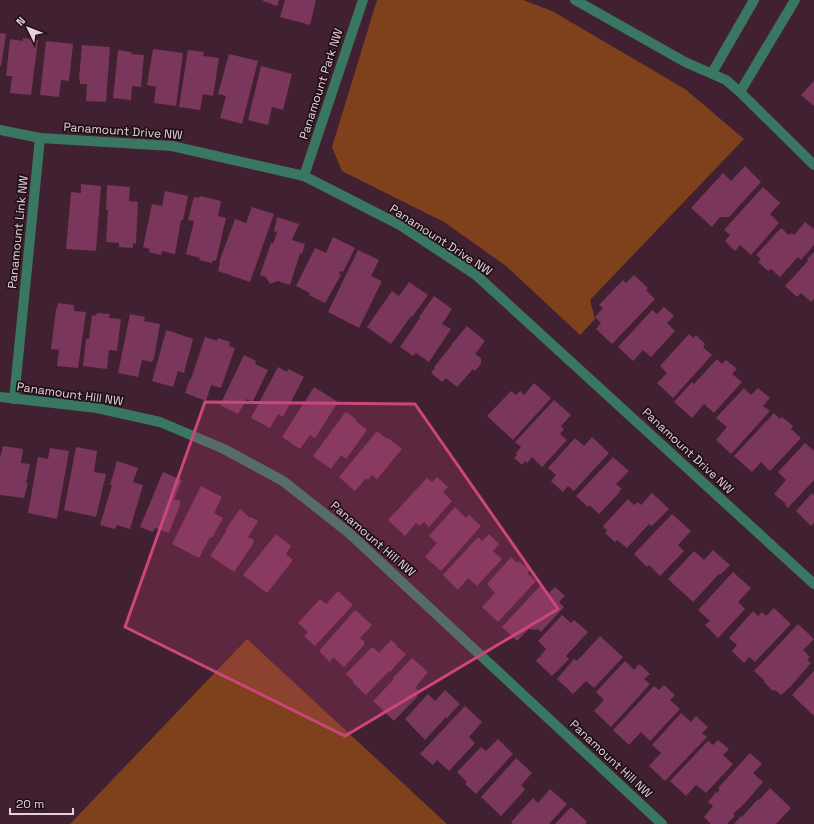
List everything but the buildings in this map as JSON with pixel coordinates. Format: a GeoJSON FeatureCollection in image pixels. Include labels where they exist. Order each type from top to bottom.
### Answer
{"type":"FeatureCollection","features":[{"type":"Feature","properties":{"kind":"street","name":"Panamount Park NW"},"geometry":{"type":"LineString","coordinates":[[304,176],[363,0]]}},
{"type":"Feature","properties":{"kind":"street"},"geometry":{"type":"LineString","coordinates":[[575,0],[685,62],[726,80],[814,165]]}},
{"type":"Feature","properties":{"kind":"street"},"geometry":{"type":"LineString","coordinates":[[712,73],[754,0]]}},
{"type":"Feature","properties":{"kind":"street"},"geometry":{"type":"LineString","coordinates":[[740,92],[795,0]]}},
{"type":"Feature","properties":{"kind":"street","name":"Panamount Drive NW"},"geometry":{"type":"LineString","coordinates":[[0,130],[40,138],[172,146],[304,176],[400,225],[476,275],[814,584]]}},
{"type":"Feature","properties":{"kind":"street","name":"Panamount Link NW"},"geometry":{"type":"LineString","coordinates":[[14,399],[40,138]]}},
{"type":"Feature","properties":{"kind":"street","name":"Panamount Hill NW"},"geometry":{"type":"LineString","coordinates":[[0,397],[97,408],[160,422],[224,449],[283,481],[349,533],[662,824]]}},
{"type":"Feature","properties":{"kind":"highlighted area"},"geometry":{"type":"Polygon","coordinates":[[[205,402],[415,404],[558,609],[345,736],[125,627],[205,402]]]}},
{"type":"Feature","properties":{"kind":"shaded area"},"geometry":{"type":"Polygon","coordinates":[[[377,0],[523,0],[552,11],[685,89],[744,139],[590,300],[595,319],[580,335],[506,266],[444,222],[342,171],[332,147],[377,0]]]}},
{"type":"Feature","properties":{"kind":"shaded area"},"geometry":{"type":"Polygon","coordinates":[[[247,639],[447,824],[70,824],[247,639]]]}}]}
